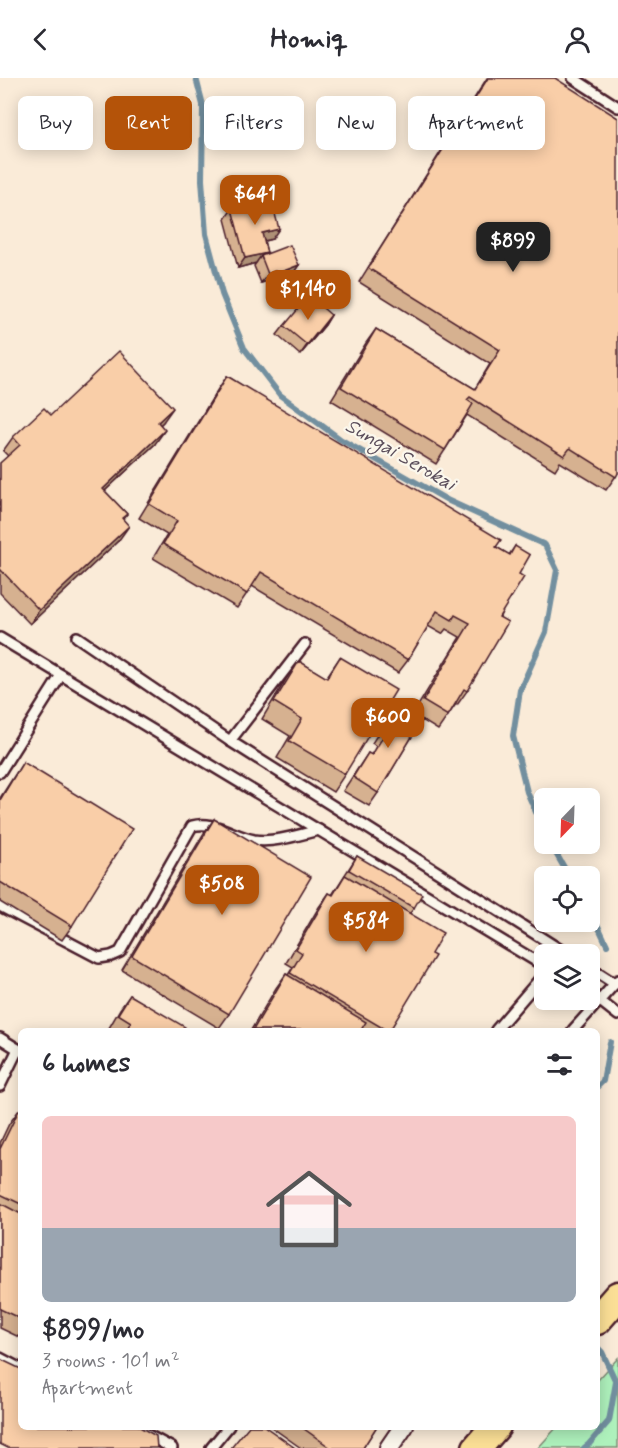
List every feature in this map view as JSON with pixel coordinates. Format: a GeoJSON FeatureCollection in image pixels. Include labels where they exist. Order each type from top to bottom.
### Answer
{"type":"FeatureCollection","features":[{"type":"Feature","properties":{"kind":"main road"},"geometry":{"type":"LineString","coordinates":[[600,1317],[618,1296]]}},
{"type":"Feature","properties":{"kind":"main road"},"geometry":{"type":"LineString","coordinates":[[477,1448],[493,1430]]}},
{"type":"Feature","properties":{"kind":"street"},"geometry":{"type":"LineString","coordinates":[[389,1448],[401,1430]]}},
{"type":"Feature","properties":{"kind":"lane"},"geometry":{"type":"LineString","coordinates":[[573,78],[618,107]]}},
{"type":"Feature","properties":{"kind":"lane"},"geometry":{"type":"LineString","coordinates":[[77,637],[230,741],[551,944]]}},
{"type":"Feature","properties":{"kind":"lane"},"geometry":{"type":"LineString","coordinates":[[0,638],[534,960]]}},
{"type":"Feature","properties":{"kind":"lane"},"geometry":{"type":"LineString","coordinates":[[230,741],[305,644]]}},
{"type":"Feature","properties":{"kind":"lane"},"geometry":{"type":"LineString","coordinates":[[0,772],[61,675]]}},
{"type":"Feature","properties":{"kind":"lane"},"geometry":{"type":"LineString","coordinates":[[0,906],[99,957],[111,956],[120,952],[192,826],[203,823],[254,840],[273,840],[318,830]]}},
{"type":"Feature","properties":{"kind":"lane"},"geometry":{"type":"LineString","coordinates":[[600,973],[616,982],[600,1000],[618,1015]]}},
{"type":"Feature","properties":{"kind":"lane"},"geometry":{"type":"LineString","coordinates":[[498,1028],[534,986]]}},
{"type":"Feature","properties":{"kind":"lane"},"geometry":{"type":"LineString","coordinates":[[575,1028],[591,1010]]}},
{"type":"Feature","properties":{"kind":"lane"},"geometry":{"type":"LineString","coordinates":[[0,1038],[18,1049]]}},
{"type":"Feature","properties":{"kind":"lane"},"geometry":{"type":"LineString","coordinates":[[0,1086],[18,1052]]}},
{"type":"Feature","properties":{"kind":"lane"},"geometry":{"type":"LineString","coordinates":[[0,1358],[18,1367]]}},
{"type":"Feature","properties":{"kind":"lane"},"geometry":{"type":"LineString","coordinates":[[138,1430],[172,1448]]}},
{"type":"Feature","properties":{"kind":"lane"},"geometry":{"type":"LineString","coordinates":[[211,1448],[226,1430]]}},
{"type":"Feature","properties":{"kind":"green space"},"geometry":{"type":"Polygon","coordinates":[[[618,1358],[618,1448],[538,1448],[554,1430],[600,1430],[600,1378],[618,1358]]]}},
{"type":"Feature","properties":{"kind":"building"},"geometry":{"type":"Polygon","coordinates":[[[488,78],[555,78],[618,118],[618,473],[616,477],[570,448],[564,456],[470,397],[467,400],[473,404],[445,450],[341,387],[376,329],[475,389],[500,350],[368,268],[443,150],[545,150],[545,96],[477,96],[488,78]]]}},
{"type":"Feature","properties":{"kind":"building"},"geometry":{"type":"Polygon","coordinates":[[[271,199],[279,229],[262,233],[267,253],[245,258],[232,209],[271,199]]]}},
{"type":"Feature","properties":{"kind":"building"},"geometry":{"type":"Polygon","coordinates":[[[290,245],[299,265],[276,274],[275,271],[268,274],[261,256],[290,245]]]}},
{"type":"Feature","properties":{"kind":"building"},"geometry":{"type":"Polygon","coordinates":[[[309,296],[331,315],[307,345],[284,326],[309,296]]]}},
{"type":"Feature","properties":{"kind":"building"},"geometry":{"type":"Polygon","coordinates":[[[119,351],[173,408],[158,422],[165,430],[103,489],[127,514],[122,518],[129,526],[39,610],[0,569],[0,463],[20,445],[13,437],[44,408],[51,415],[119,351]]]}},
{"type":"Feature","properties":{"kind":"building"},"geometry":{"type":"Polygon","coordinates":[[[227,376],[501,540],[496,547],[510,555],[515,546],[530,555],[519,574],[524,577],[499,617],[508,622],[467,691],[464,689],[448,716],[423,701],[470,623],[455,615],[452,620],[437,611],[408,660],[261,572],[247,594],[163,544],[177,521],[149,504],[227,376]]]}},
{"type":"Feature","properties":{"kind":"building"},"geometry":{"type":"Polygon","coordinates":[[[340,657],[396,690],[345,774],[289,741],[302,719],[274,702],[299,661],[327,678],[340,657]]]}},
{"type":"Feature","properties":{"kind":"building"},"geometry":{"type":"Polygon","coordinates":[[[397,704],[422,720],[378,793],[353,777],[368,753],[372,755],[386,732],[382,729],[397,704]]]}},
{"type":"Feature","properties":{"kind":"building"},"geometry":{"type":"Polygon","coordinates":[[[23,762],[132,829],[72,926],[0,882],[0,800],[23,762]]]}},
{"type":"Feature","properties":{"kind":"building"},"geometry":{"type":"Polygon","coordinates":[[[214,819],[311,877],[229,1014],[132,956],[214,819]]]}},
{"type":"Feature","properties":{"kind":"building"},"geometry":{"type":"Polygon","coordinates":[[[357,856],[422,894],[414,908],[349,870],[357,856]]]}},
{"type":"Feature","properties":{"kind":"building"},"geometry":{"type":"Polygon","coordinates":[[[345,875],[443,933],[431,954],[435,956],[391,1028],[383,1028],[290,973],[302,953],[296,949],[329,893],[333,895],[345,875]]]}},
{"type":"Feature","properties":{"kind":"building"},"geometry":{"type":"Polygon","coordinates":[[[286,974],[366,1022],[362,1028],[254,1028],[286,974]]]}},
{"type":"Feature","properties":{"kind":"building"},"geometry":{"type":"Polygon","coordinates":[[[130,995],[185,1027],[127,1028],[131,1022],[118,1014],[130,995]]]}},
{"type":"Feature","properties":{"kind":"building"},"geometry":{"type":"Polygon","coordinates":[[[18,1112],[18,1203],[0,1194],[0,1149],[18,1112]]]}},
{"type":"Feature","properties":{"kind":"building"},"geometry":{"type":"Polygon","coordinates":[[[0,1203],[18,1212],[18,1318],[0,1309],[0,1203]]]}},
{"type":"Feature","properties":{"kind":"building"},"geometry":{"type":"Polygon","coordinates":[[[0,1359],[18,1368],[18,1430],[145,1430],[156,1436],[157,1448],[8,1448],[0,1444],[0,1359]]]}},
{"type":"Feature","properties":{"kind":"building"},"geometry":{"type":"Polygon","coordinates":[[[246,1430],[270,1430],[295,1448],[231,1448],[246,1430]]]}},
{"type":"Feature","properties":{"kind":"building"},"geometry":{"type":"Polygon","coordinates":[[[306,1430],[374,1430],[363,1448],[331,1448],[306,1430]]]}},
{"type":"Feature","properties":{"kind":"waterway","name":"Sungai Serokai"},"geometry":{"type":"LineString","coordinates":[[196,78],[203,105],[202,180],[206,234],[222,294],[244,348],[280,395],[340,439],[449,501],[545,545],[557,570],[546,632],[520,690],[513,736],[527,792],[534,808]]}},
{"type":"Feature","properties":{"kind":"waterway","name":"Sungai Serokai"},"geometry":{"type":"LineString","coordinates":[[556,854],[563,866]]}},
{"type":"Feature","properties":{"kind":"waterway","name":"Sungai Serokai"},"geometry":{"type":"LineString","coordinates":[[600,930],[607,945]]}},
{"type":"Feature","properties":{"kind":"waterway","name":"Sungai Serokai"},"geometry":{"type":"LineString","coordinates":[[600,1084],[603,1081],[610,1042]]}},
{"type":"Feature","properties":{"kind":"waterway","name":"Sungai Serokai"},"geometry":{"type":"LineString","coordinates":[[584,1448],[609,1421],[616,1382],[600,1350]]}}]}
